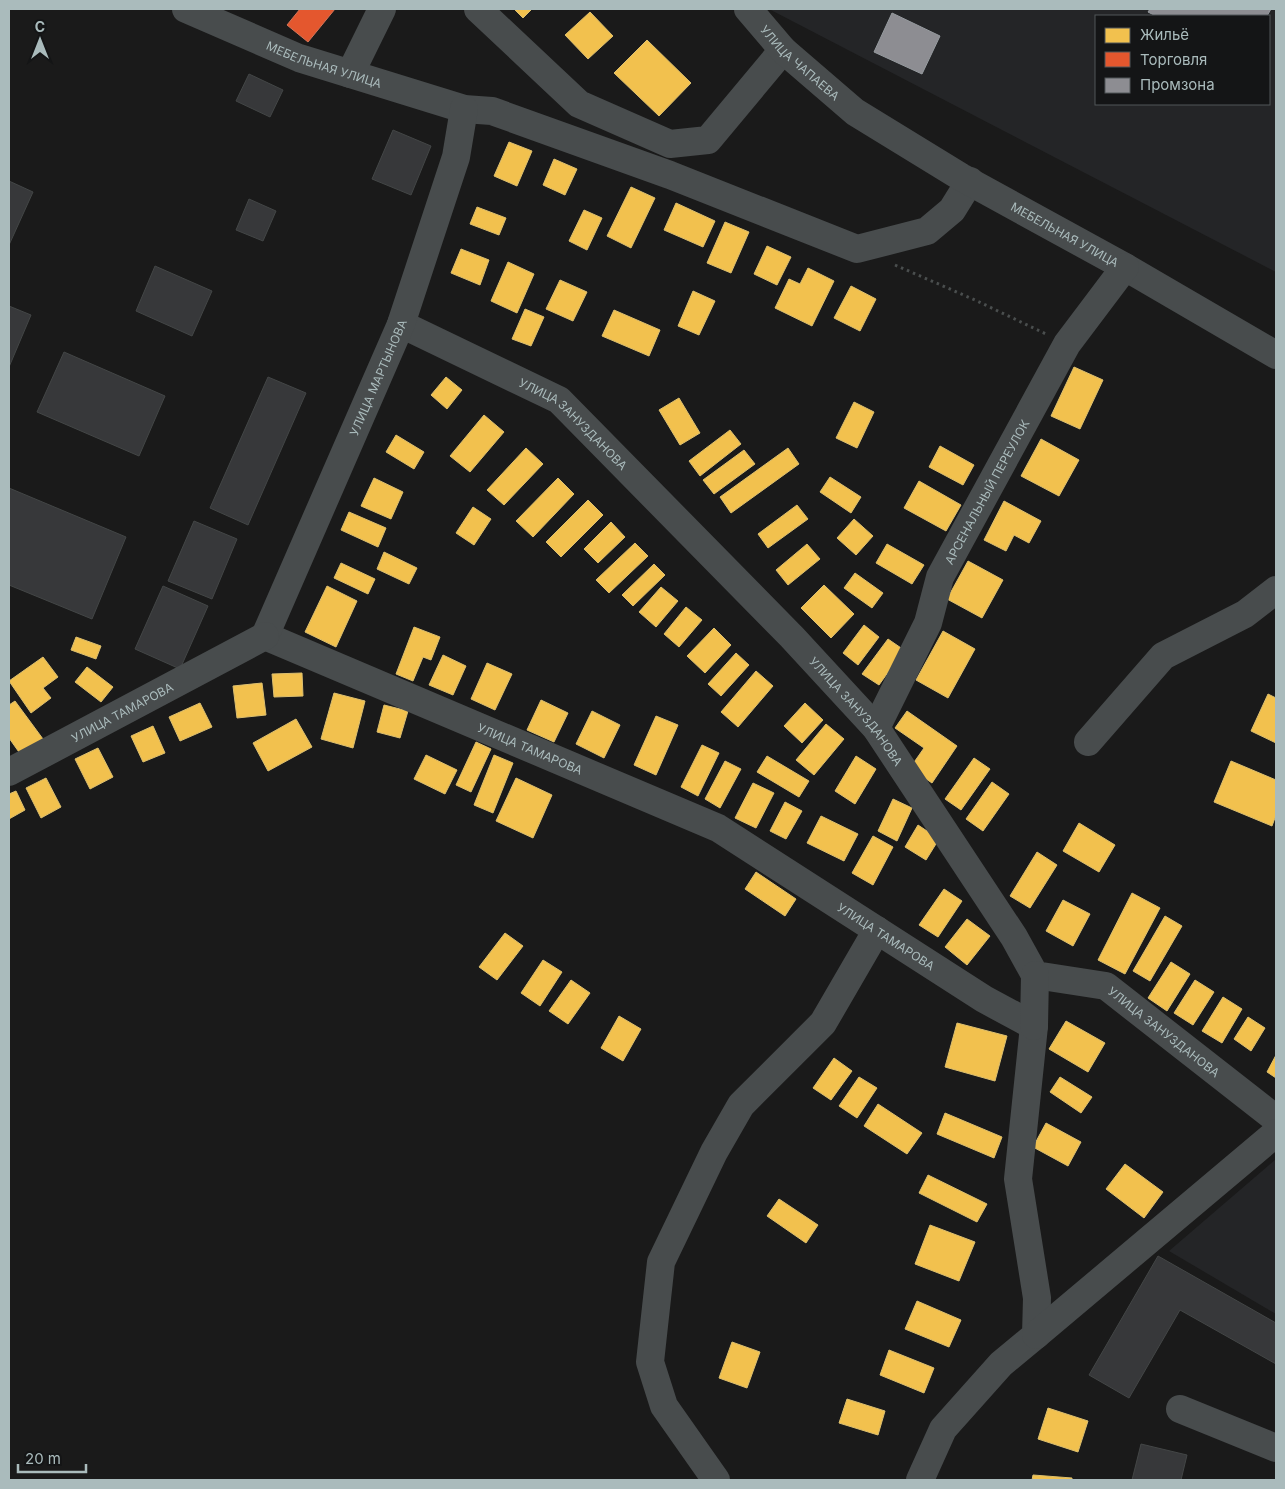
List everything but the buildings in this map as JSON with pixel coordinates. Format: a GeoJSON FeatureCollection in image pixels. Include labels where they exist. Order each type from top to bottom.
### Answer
{"type":"FeatureCollection","features":[{"type":"Feature","properties":{"kind":"street","name":"МЕБЕЛЬНАЯ УЛИЦА"},"geometry":{"type":"LineString","coordinates":[[186,9],[299,58],[464,109],[492,111],[670,175],[858,249],[927,231],[952,210],[970,181]]}},
{"type":"Feature","properties":{"kind":"street"},"geometry":{"type":"LineString","coordinates":[[350,74],[382,9]]}},
{"type":"Feature","properties":{"kind":"street"},"geometry":{"type":"LineString","coordinates":[[478,9],[579,104],[670,144],[708,140],[783,50]]}},
{"type":"Feature","properties":{"kind":"street","name":"УЛИЦА ЧАПАЕВА"},"geometry":{"type":"LineString","coordinates":[[748,9],[783,50],[855,112]]}},
{"type":"Feature","properties":{"kind":"street","name":"УЛИЦА МАРТЫНОВА"},"geometry":{"type":"LineString","coordinates":[[265,636],[401,324],[456,157],[464,109]]}},
{"type":"Feature","properties":{"kind":"street","name":"МЕБЕЛЬНАЯ УЛИЦА"},"geometry":{"type":"LineString","coordinates":[[855,112],[961,177],[1125,267],[1276,355]]}},
{"type":"Feature","properties":{"kind":"street","name":"АРСЕНАЛЬНЫЙ ПЕРЕУЛОК"},"geometry":{"type":"LineString","coordinates":[[876,728],[928,623],[940,577],[1067,344],[1125,267]]}},
{"type":"Feature","properties":{"kind":"street","name":"УЛИЦА ЗАНУЗДАНОВА"},"geometry":{"type":"LineString","coordinates":[[401,324],[559,400],[785,630],[876,728],[1014,937],[1035,975],[1106,986],[1276,1119]]}},
{"type":"Feature","properties":{"kind":"street"},"geometry":{"type":"LineString","coordinates":[[1088,742],[1163,656],[1245,614],[1276,590]]}},
{"type":"Feature","properties":{"kind":"street","name":"УЛИЦА ТАМАРОВА"},"geometry":{"type":"LineString","coordinates":[[9,772],[265,636],[718,828],[984,999],[1034,1026]]}},
{"type":"Feature","properties":{"kind":"street"},"geometry":{"type":"LineString","coordinates":[[716,1480],[664,1406],[650,1362],[662,1262],[714,1152],[741,1105],[823,1023],[877,930]]}},
{"type":"Feature","properties":{"kind":"street"},"geometry":{"type":"LineString","coordinates":[[1035,975],[1034,1026],[1018,1179],[1037,1298],[1036,1335]]}},
{"type":"Feature","properties":{"kind":"street"},"geometry":{"type":"LineString","coordinates":[[920,1480],[943,1429],[1001,1364],[1276,1134]]}},
{"type":"Feature","properties":{"kind":"street"},"geometry":{"type":"LineString","coordinates":[[1180,1409],[1276,1448]]}},
{"type":"Feature","properties":{"kind":"path"},"geometry":{"type":"LineString","coordinates":[[894,265],[1067,344]]}},
{"type":"Feature","properties":{"kind":"shaded area"},"geometry":{"type":"Polygon","coordinates":[[[769,9],[1276,9],[1276,272],[769,9]]]}},
{"type":"Feature","properties":{"kind":"shaded area"},"geometry":{"type":"Polygon","coordinates":[[[1276,1159],[1276,1314],[1169,1251],[1276,1159]]]}}]}
